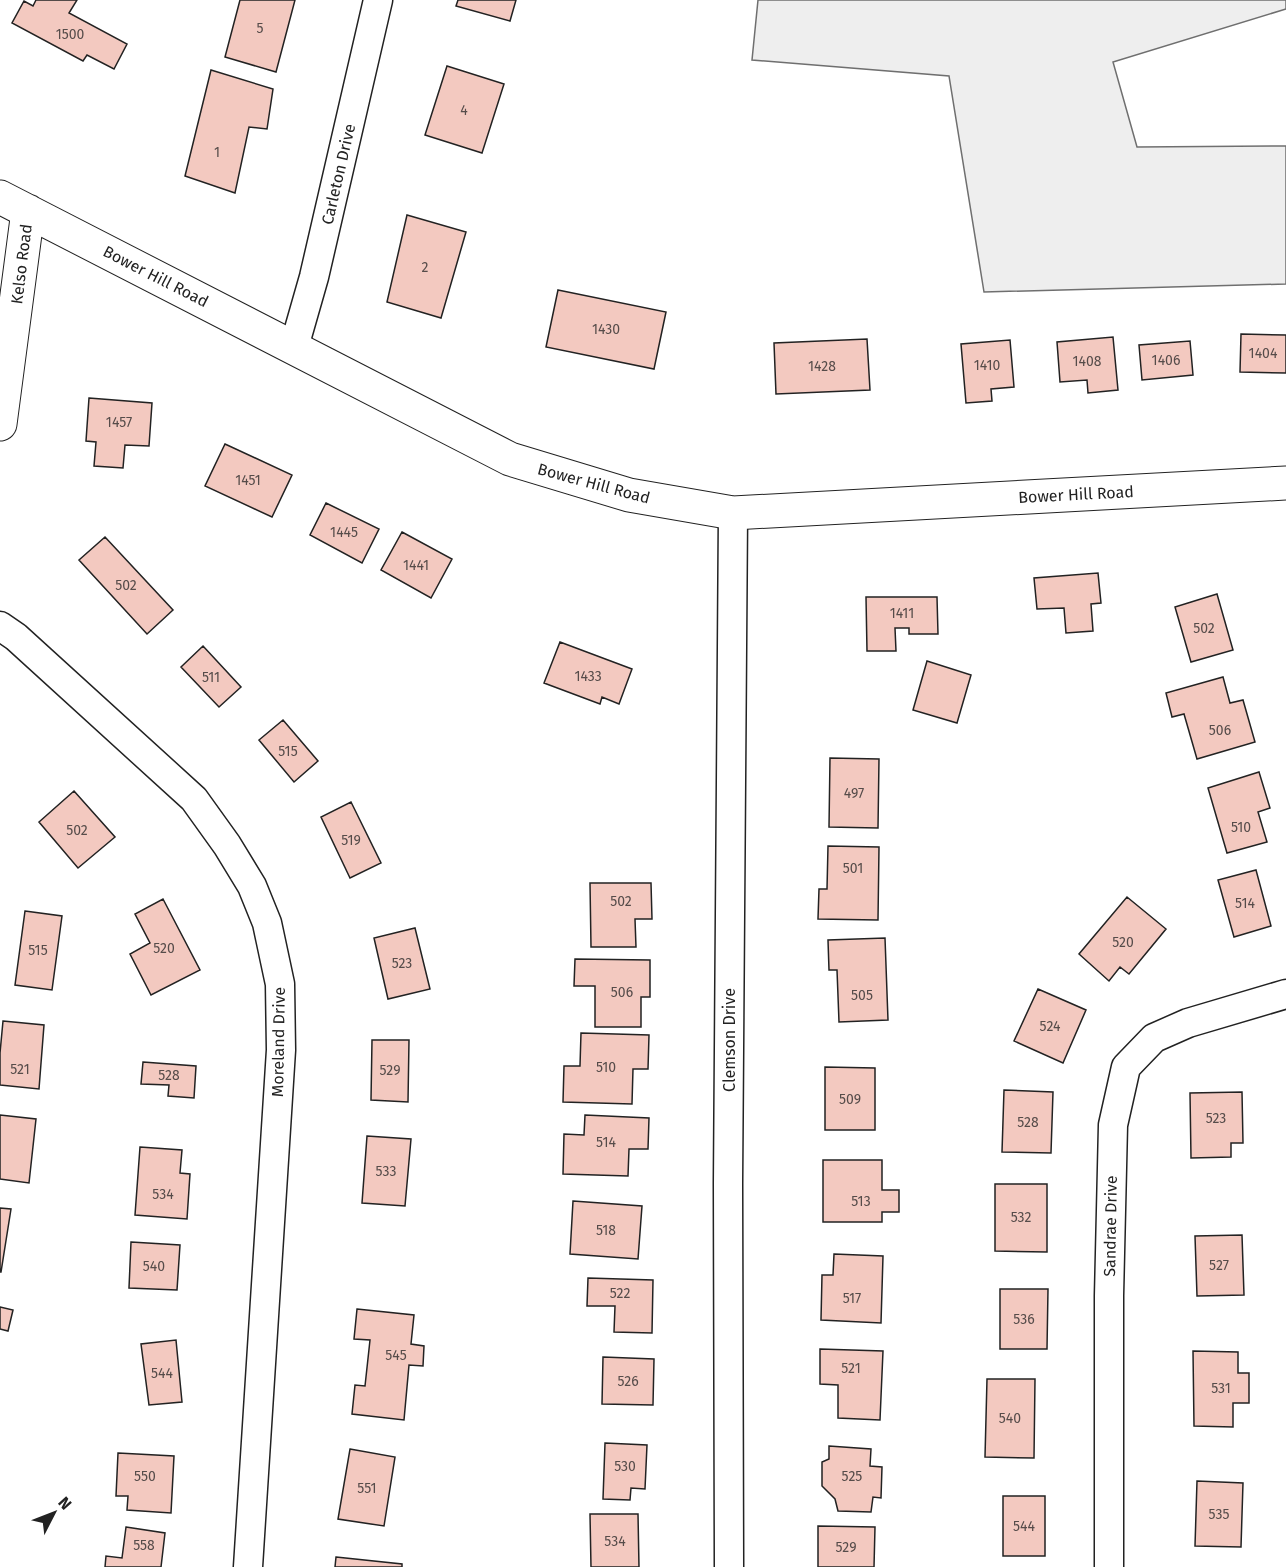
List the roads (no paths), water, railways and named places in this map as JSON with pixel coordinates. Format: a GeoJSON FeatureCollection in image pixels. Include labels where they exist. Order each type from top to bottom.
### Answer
{"type":"FeatureCollection","features":[{"type":"Feature","properties":{"kind":"main road","name":"Bower Hill Road"},"geometry":{"type":"LineString","coordinates":[[14,204],[510,459],[629,495],[733,513],[1286,483]]}},
{"type":"Feature","properties":{"kind":"main road","name":"Kelso Road"},"geometry":{"type":"LineString","coordinates":[[0,423],[14,204]]}},
{"type":"Feature","properties":{"kind":"street","name":"Carleton Drive"},"geometry":{"type":"LineString","coordinates":[[294,347],[314,277],[378,0]]}},
{"type":"Feature","properties":{"kind":"street","name":"Clemson Drive"},"geometry":{"type":"LineString","coordinates":[[729,1567],[728,1171],[733,513]]}},
{"type":"Feature","properties":{"kind":"street","name":"Moreland Drive"},"geometry":{"type":"LineString","coordinates":[[0,626],[194,799],[227,845],[252,886],[267,923],[280,984],[281,1050],[248,1567]]}},
{"type":"Feature","properties":{"kind":"street","name":"Sandrae Drive"},"geometry":{"type":"LineString","coordinates":[[1109,1567],[1109,1296],[1113,1125],[1126,1066],[1154,1038],[1188,1023],[1286,994]]}}]}
